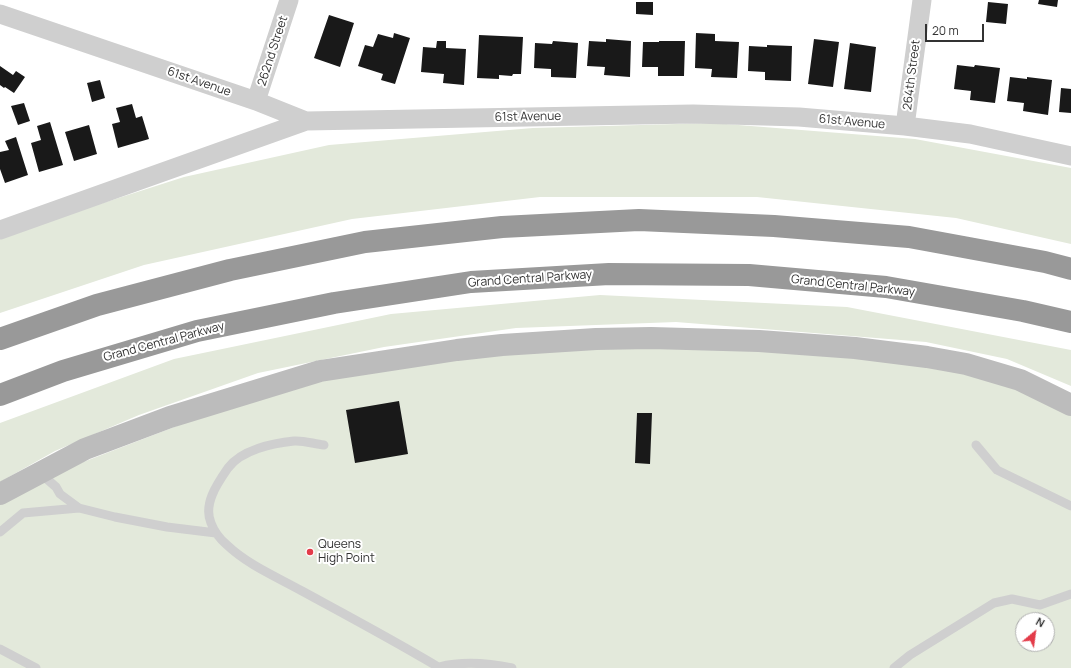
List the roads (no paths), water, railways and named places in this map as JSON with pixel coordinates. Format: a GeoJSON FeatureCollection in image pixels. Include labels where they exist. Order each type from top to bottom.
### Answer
{"type":"FeatureCollection","features":[{"type":"Feature","properties":{"kind":"highway"},"geometry":{"type":"LineString","coordinates":[[0,339],[97,305],[230,270],[364,242],[502,227],[639,220],[774,226],[908,237],[1071,268]]}},
{"type":"Feature","properties":{"kind":"highway","name":"Grand Central Parkway"},"geometry":{"type":"LineString","coordinates":[[0,395],[63,370],[197,331],[334,303],[471,282],[609,274],[750,275],[886,287],[1023,310],[1071,322]]}},
{"type":"Feature","properties":{"kind":"main road"},"geometry":{"type":"LineString","coordinates":[[0,494],[85,450],[170,417],[320,371],[457,350],[510,344],[596,339],[651,338],[809,344],[891,352],[966,364],[996,372],[1031,385],[1071,405]]}},
{"type":"Feature","properties":{"kind":"street","name":"262nd Street"},"geometry":{"type":"LineString","coordinates":[[256,101],[289,0]]}},
{"type":"Feature","properties":{"kind":"street","name":"264th Street"},"geometry":{"type":"LineString","coordinates":[[905,126],[922,0]]}},
{"type":"Feature","properties":{"kind":"street","name":"61st Avenue"},"geometry":{"type":"LineString","coordinates":[[0,14],[256,101],[306,121],[692,114],[800,117],[905,126],[970,134],[1071,156]]}},
{"type":"Feature","properties":{"kind":"street"},"geometry":{"type":"LineString","coordinates":[[0,230],[306,121]]}},
{"type":"Feature","properties":{"kind":"lane"},"geometry":{"type":"LineString","coordinates":[[324,445],[295,441],[264,446],[246,453],[231,464],[218,482],[208,505],[211,523],[216,533],[226,545],[249,562],[439,668],[456,663],[479,663],[512,668]]}},
{"type":"Feature","properties":{"kind":"lane"},"geometry":{"type":"LineString","coordinates":[[976,445],[997,470],[1071,506]]}},
{"type":"Feature","properties":{"kind":"lane"},"geometry":{"type":"LineString","coordinates":[[40,473],[56,487],[60,494],[79,508]]}},
{"type":"Feature","properties":{"kind":"lane"},"geometry":{"type":"LineString","coordinates":[[0,532],[23,513],[79,508],[166,527],[216,533]]}},
{"type":"Feature","properties":{"kind":"lane"},"geometry":{"type":"LineString","coordinates":[[894,668],[910,655],[994,602],[1012,599],[1040,605],[1071,594]]}},
{"type":"Feature","properties":{"kind":"lane"},"geometry":{"type":"LineString","coordinates":[[0,649],[36,668]]}},
{"type":"Feature","properties":{"kind":"place","name":"Queens High Point"},"geometry":{"type":"Point","coordinates":[310,552]}}]}
